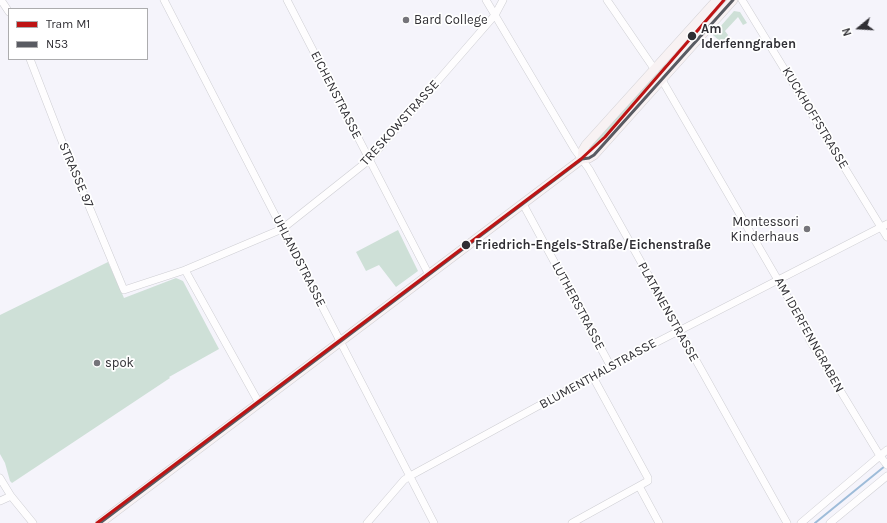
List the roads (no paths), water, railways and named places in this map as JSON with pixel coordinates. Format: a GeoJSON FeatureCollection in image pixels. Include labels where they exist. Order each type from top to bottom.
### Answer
{"type":"FeatureCollection","features":[{"type":"Feature","properties":{"kind":"main road"},"geometry":{"type":"LineString","coordinates":[[582,159],[583,150],[586,145],[655,70],[716,0]]}},
{"type":"Feature","properties":{"kind":"main road"},"geometry":{"type":"LineString","coordinates":[[100,523],[582,159],[589,158],[594,155],[733,0]]}},
{"type":"Feature","properties":{"kind":"street"},"geometry":{"type":"LineString","coordinates":[[1,0],[8,10]]}},
{"type":"Feature","properties":{"kind":"street","name":"UHLANDSTRASSE"},"geometry":{"type":"LineString","coordinates":[[164,0],[434,523]]}},
{"type":"Feature","properties":{"kind":"street","name":"EICHENSTRASSE"},"geometry":{"type":"LineString","coordinates":[[288,0],[429,275]]}},
{"type":"Feature","properties":{"kind":"street","name":"PLATANENSTRASSE"},"geometry":{"type":"LineString","coordinates":[[486,0],[589,169],[678,331],[787,523]]}},
{"type":"Feature","properties":{"kind":"street","name":"TRESKOWSTRASSE"},"geometry":{"type":"LineString","coordinates":[[124,290],[185,270],[282,229],[369,160],[496,15],[503,0]]}},
{"type":"Feature","properties":{"kind":"street"},"geometry":{"type":"LineString","coordinates":[[607,0],[655,70]]}},
{"type":"Feature","properties":{"kind":"street","name":"KUCKHOFFSTRASSE"},"geometry":{"type":"LineString","coordinates":[[742,0],[884,226],[887,236]]}},
{"type":"Feature","properties":{"kind":"street","name":"STRASSE 97"},"geometry":{"type":"LineString","coordinates":[[30,60],[60,137],[124,290]]}},
{"type":"Feature","properties":{"kind":"street","name":"AM IDERFENNGRABEN"},"geometry":{"type":"LineString","coordinates":[[662,80],[778,279],[804,325],[809,339],[884,461]]}},
{"type":"Feature","properties":{"kind":"street","name":"LUTHERSTRASSE"},"geometry":{"type":"LineString","coordinates":[[523,204],[611,367]]}},
{"type":"Feature","properties":{"kind":"street","name":"BLUMENTHALSTRASSE"},"geometry":{"type":"LineString","coordinates":[[367,523],[404,480],[410,476],[678,331],[884,226]]}},
{"type":"Feature","properties":{"kind":"street"},"geometry":{"type":"LineString","coordinates":[[185,270],[259,403]]}},
{"type":"Feature","properties":{"kind":"street"},"geometry":{"type":"LineString","coordinates":[[572,523],[648,481],[648,478],[593,377]]}},
{"type":"Feature","properties":{"kind":"street"},"geometry":{"type":"LineString","coordinates":[[801,523],[884,461],[887,450]]}},
{"type":"Feature","properties":{"kind":"street"},"geometry":{"type":"LineString","coordinates":[[830,523],[887,476]]}},
{"type":"Feature","properties":{"kind":"street"},"geometry":{"type":"LineString","coordinates":[[0,478],[11,496],[33,523]]}},
{"type":"Feature","properties":{"kind":"street"},"geometry":{"type":"LineString","coordinates":[[639,486],[659,523]]}},
{"type":"Feature","properties":{"kind":"street"},"geometry":{"type":"LineString","coordinates":[[0,501],[11,496]]}},
{"type":"Feature","properties":{"kind":"waterway"},"geometry":{"type":"LineString","coordinates":[[815,523],[885,466]]}},
{"type":"Feature","properties":{"kind":"tram line","name":"M1"},"geometry":{"type":"LineString","coordinates":[[97,523],[581,159],[605,137],[724,0]]}},
{"type":"Feature","properties":{"kind":"place","name":"Bard College"},"geometry":{"type":"Point","coordinates":[406,20]}},
{"type":"Feature","properties":{"kind":"place","name":"Am Iderfenngraben"},"geometry":{"type":"Point","coordinates":[692,36]}},
{"type":"Feature","properties":{"kind":"place","name":"Montessori Kinderhaus"},"geometry":{"type":"Point","coordinates":[807,229]}},
{"type":"Feature","properties":{"kind":"place","name":"Friedrich-Engels-Straße/Eichenstraße"},"geometry":{"type":"Point","coordinates":[466,245]}},
{"type":"Feature","properties":{"kind":"place","name":"spok"},"geometry":{"type":"Point","coordinates":[97,363]}}]}
